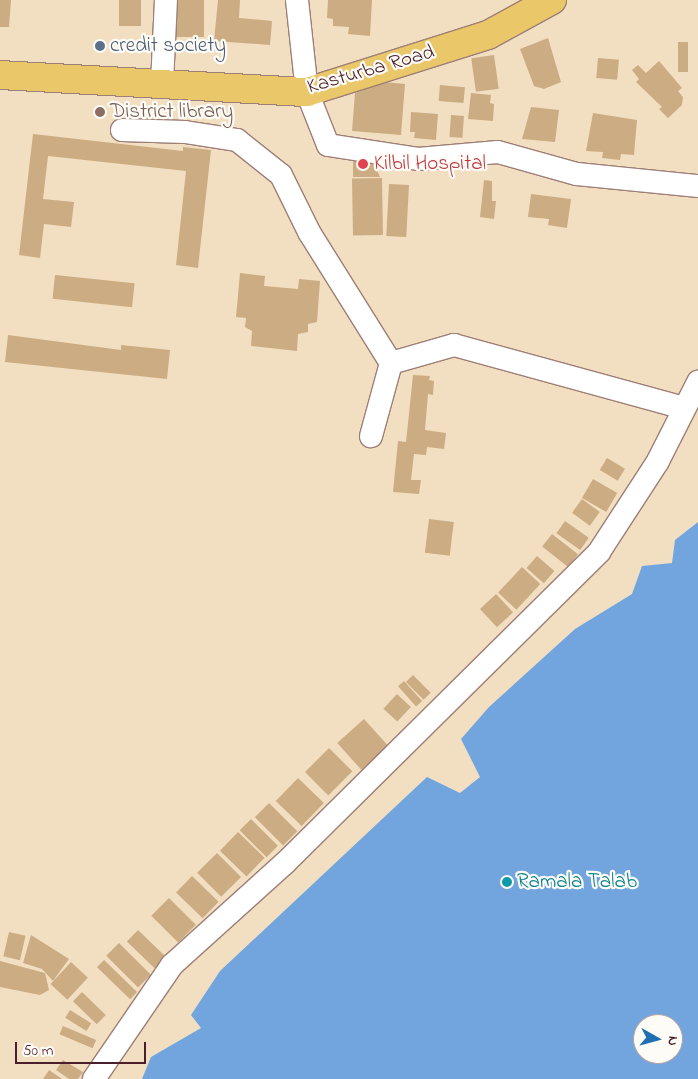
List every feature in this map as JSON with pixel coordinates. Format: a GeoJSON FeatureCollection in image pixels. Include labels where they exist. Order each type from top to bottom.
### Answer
{"type":"FeatureCollection","features":[{"type":"Feature","properties":{"kind":"main road","name":"Kasturba Road"},"geometry":{"type":"LineString","coordinates":[[0,75],[307,92],[488,34],[552,0]]}},
{"type":"Feature","properties":{"kind":"street"},"geometry":{"type":"LineString","coordinates":[[162,84],[166,0]]}},
{"type":"Feature","properties":{"kind":"street"},"geometry":{"type":"LineString","coordinates":[[297,0],[307,92],[328,145],[418,159],[498,152],[577,174],[698,186]]}},
{"type":"Feature","properties":{"kind":"street"},"geometry":{"type":"LineString","coordinates":[[122,130],[185,132],[237,140],[281,175],[309,232],[391,363],[371,436]]}},
{"type":"Feature","properties":{"kind":"street"},"geometry":{"type":"LineString","coordinates":[[391,363],[454,344],[684,408]]}},
{"type":"Feature","properties":{"kind":"street"},"geometry":{"type":"LineString","coordinates":[[94,1079],[172,965],[285,863],[599,552],[658,461],[698,382]]}},
{"type":"Feature","properties":{"kind":"water","name":"Ramala Talab"},"geometry":{"type":"Polygon","coordinates":[[[698,522],[698,1079],[142,1079],[151,1057],[201,1028],[191,1015],[220,971],[427,777],[460,793],[480,777],[461,739],[489,707],[575,629],[632,594],[642,566],[672,563],[675,540],[698,522]]]}},
{"type":"Feature","properties":{"kind":"building"},"geometry":{"type":"Polygon","coordinates":[[[0,0],[11,0],[9,27],[0,27],[0,0]]]}},
{"type":"Feature","properties":{"kind":"building"},"geometry":{"type":"Polygon","coordinates":[[[119,0],[141,0],[141,26],[119,26],[119,0]]]}},
{"type":"Feature","properties":{"kind":"building"},"geometry":{"type":"Polygon","coordinates":[[[168,0],[204,0],[204,37],[168,37],[168,0]]]}},
{"type":"Feature","properties":{"kind":"building"},"geometry":{"type":"Polygon","coordinates":[[[218,0],[240,0],[239,18],[272,21],[270,45],[214,41],[218,0]]]}},
{"type":"Feature","properties":{"kind":"building"},"geometry":{"type":"Polygon","coordinates":[[[328,0],[372,0],[370,36],[348,34],[349,27],[333,26],[333,19],[327,18],[328,0]]]}},
{"type":"Feature","properties":{"kind":"building"},"geometry":{"type":"Polygon","coordinates":[[[548,38],[561,82],[544,89],[534,86],[520,49],[548,38]]]}},
{"type":"Feature","properties":{"kind":"building"},"geometry":{"type":"Polygon","coordinates":[[[678,42],[688,42],[688,72],[678,72],[678,42]]]}},
{"type":"Feature","properties":{"kind":"building"},"geometry":{"type":"Polygon","coordinates":[[[494,55],[499,89],[476,92],[471,58],[494,55]]]}},
{"type":"Feature","properties":{"kind":"building"},"geometry":{"type":"Polygon","coordinates":[[[598,58],[619,60],[617,80],[596,78],[598,58]]]}},
{"type":"Feature","properties":{"kind":"building"},"geometry":{"type":"Polygon","coordinates":[[[659,61],[682,88],[678,91],[683,97],[682,105],[668,118],[659,109],[662,107],[636,82],[639,79],[632,70],[638,65],[646,73],[659,61]]]}},
{"type":"Feature","properties":{"kind":"building"},"geometry":{"type":"Polygon","coordinates":[[[384,82],[405,84],[401,135],[352,131],[355,93],[384,82]]]}},
{"type":"Feature","properties":{"kind":"building"},"geometry":{"type":"Polygon","coordinates":[[[440,85],[465,87],[464,103],[439,101],[440,85]]]}},
{"type":"Feature","properties":{"kind":"building"},"geometry":{"type":"Polygon","coordinates":[[[471,93],[491,95],[490,103],[494,104],[493,121],[468,119],[471,93]]]}},
{"type":"Feature","properties":{"kind":"building"},"geometry":{"type":"Polygon","coordinates":[[[531,107],[559,110],[555,142],[522,139],[531,107]]]}},
{"type":"Feature","properties":{"kind":"building"},"geometry":{"type":"Polygon","coordinates":[[[411,112],[438,114],[436,140],[414,138],[415,132],[410,132],[411,112]]]}},
{"type":"Feature","properties":{"kind":"building"},"geometry":{"type":"Polygon","coordinates":[[[593,113],[637,120],[634,155],[621,154],[620,160],[602,158],[603,152],[586,151],[593,113]]]}},
{"type":"Feature","properties":{"kind":"building"},"geometry":{"type":"Polygon","coordinates":[[[451,115],[464,116],[462,138],[449,137],[451,115]]]}},
{"type":"Feature","properties":{"kind":"building"},"geometry":{"type":"Polygon","coordinates":[[[33,134],[183,151],[183,147],[211,150],[198,268],[176,265],[186,171],[48,156],[43,199],[74,202],[71,227],[44,224],[40,258],[19,255],[33,134]]]}},
{"type":"Feature","properties":{"kind":"building"},"geometry":{"type":"Polygon","coordinates":[[[353,155],[383,155],[375,166],[380,177],[353,177],[353,155]]]}},
{"type":"Feature","properties":{"kind":"building"},"geometry":{"type":"Polygon","coordinates":[[[382,178],[383,235],[353,236],[352,179],[382,178]]]}},
{"type":"Feature","properties":{"kind":"building"},"geometry":{"type":"Polygon","coordinates":[[[484,180],[492,181],[492,201],[496,201],[494,219],[480,217],[484,180]]]}},
{"type":"Feature","properties":{"kind":"building"},"geometry":{"type":"Polygon","coordinates":[[[389,184],[409,185],[406,237],[386,236],[389,184]]]}},
{"type":"Feature","properties":{"kind":"building"},"geometry":{"type":"Polygon","coordinates":[[[531,194],[571,199],[567,228],[548,225],[549,219],[528,217],[531,194]]]}},
{"type":"Feature","properties":{"kind":"building"},"geometry":{"type":"Polygon","coordinates":[[[240,273],[265,276],[264,286],[298,289],[299,279],[320,281],[317,322],[308,324],[308,332],[298,334],[297,351],[251,346],[252,331],[245,327],[246,318],[236,317],[240,273]]]}},
{"type":"Feature","properties":{"kind":"building"},"geometry":{"type":"Polygon","coordinates":[[[55,275],[135,283],[132,307],[52,299],[55,275]]]}},
{"type":"Feature","properties":{"kind":"building"},"geometry":{"type":"Polygon","coordinates":[[[8,335],[121,350],[121,345],[170,350],[167,379],[5,362],[8,335]]]}},
{"type":"Feature","properties":{"kind":"building"},"geometry":{"type":"Polygon","coordinates":[[[413,375],[430,376],[429,380],[434,381],[433,395],[428,394],[425,430],[446,433],[444,449],[427,447],[426,455],[414,454],[411,480],[421,480],[419,494],[393,492],[398,441],[406,442],[413,375]]]}},
{"type":"Feature","properties":{"kind":"building"},"geometry":{"type":"Polygon","coordinates":[[[607,458],[625,469],[618,481],[600,470],[607,458]]]}},
{"type":"Feature","properties":{"kind":"building"},"geometry":{"type":"Polygon","coordinates":[[[593,479],[617,493],[606,512],[582,498],[593,479]]]}},
{"type":"Feature","properties":{"kind":"building"},"geometry":{"type":"Polygon","coordinates":[[[582,499],[600,512],[590,526],[572,513],[582,499]]]}},
{"type":"Feature","properties":{"kind":"building"},"geometry":{"type":"Polygon","coordinates":[[[429,519],[454,522],[450,556],[425,553],[429,519]]]}},
{"type":"Feature","properties":{"kind":"building"},"geometry":{"type":"Polygon","coordinates":[[[565,521],[589,538],[580,550],[556,533],[565,521]]]}},
{"type":"Feature","properties":{"kind":"building"},"geometry":{"type":"Polygon","coordinates":[[[552,534],[578,554],[568,567],[542,547],[552,534]]]}},
{"type":"Feature","properties":{"kind":"building"},"geometry":{"type":"Polygon","coordinates":[[[537,556],[554,571],[544,583],[527,568],[537,556]]]}},
{"type":"Feature","properties":{"kind":"building"},"geometry":{"type":"Polygon","coordinates":[[[522,567],[540,584],[516,610],[498,593],[522,567]]]}},
{"type":"Feature","properties":{"kind":"building"},"geometry":{"type":"Polygon","coordinates":[[[496,594],[513,612],[497,627],[480,609],[496,594]]]}},
{"type":"Feature","properties":{"kind":"building"},"geometry":{"type":"Polygon","coordinates":[[[413,675],[431,693],[424,700],[406,682],[413,675]]]}},
{"type":"Feature","properties":{"kind":"building"},"geometry":{"type":"Polygon","coordinates":[[[404,681],[422,701],[416,706],[398,686],[404,681]]]}},
{"type":"Feature","properties":{"kind":"building"},"geometry":{"type":"Polygon","coordinates":[[[397,694],[411,707],[397,722],[383,709],[397,694]]]}},
{"type":"Feature","properties":{"kind":"building"},"geometry":{"type":"Polygon","coordinates":[[[364,719],[388,746],[361,770],[337,743],[364,719]]]}},
{"type":"Feature","properties":{"kind":"building"},"geometry":{"type":"Polygon","coordinates":[[[329,748],[352,771],[328,795],[305,772],[329,748]]]}},
{"type":"Feature","properties":{"kind":"building"},"geometry":{"type":"Polygon","coordinates":[[[298,778],[324,803],[302,826],[276,801],[298,778]]]}},
{"type":"Feature","properties":{"kind":"building"},"geometry":{"type":"Polygon","coordinates":[[[269,803],[297,831],[283,845],[255,817],[269,803]]]}},
{"type":"Feature","properties":{"kind":"building"},"geometry":{"type":"Polygon","coordinates":[[[251,819],[278,846],[267,857],[240,830],[251,819]]]}},
{"type":"Feature","properties":{"kind":"building"},"geometry":{"type":"Polygon","coordinates":[[[238,832],[265,858],[247,876],[220,851],[238,832]]]}},
{"type":"Feature","properties":{"kind":"building"},"geometry":{"type":"Polygon","coordinates":[[[217,853],[241,877],[221,897],[197,873],[217,853]]]}},
{"type":"Feature","properties":{"kind":"building"},"geometry":{"type":"Polygon","coordinates":[[[192,876],[219,902],[203,918],[176,893],[192,876]]]}},
{"type":"Feature","properties":{"kind":"building"},"geometry":{"type":"Polygon","coordinates":[[[169,898],[196,925],[178,943],[151,916],[169,898]]]}},
{"type":"Feature","properties":{"kind":"building"},"geometry":{"type":"Polygon","coordinates":[[[138,930],[167,958],[156,969],[127,942],[138,930]]]}},
{"type":"Feature","properties":{"kind":"building"},"geometry":{"type":"Polygon","coordinates":[[[9,932],[26,936],[20,960],[3,956],[9,932]]]}},
{"type":"Feature","properties":{"kind":"building"},"geometry":{"type":"Polygon","coordinates":[[[31,935],[69,959],[53,981],[42,969],[23,963],[31,935]]]}},
{"type":"Feature","properties":{"kind":"building"},"geometry":{"type":"Polygon","coordinates":[[[119,943],[151,975],[138,988],[106,956],[119,943]]]}},
{"type":"Feature","properties":{"kind":"building"},"geometry":{"type":"Polygon","coordinates":[[[104,960],[137,992],[130,999],[97,967],[104,960]]]}},
{"type":"Feature","properties":{"kind":"building"},"geometry":{"type":"Polygon","coordinates":[[[0,961],[45,973],[49,990],[40,995],[0,987],[0,961]]]}},
{"type":"Feature","properties":{"kind":"building"},"geometry":{"type":"Polygon","coordinates":[[[71,962],[88,978],[67,1000],[51,984],[71,962]]]}},
{"type":"Feature","properties":{"kind":"building"},"geometry":{"type":"Polygon","coordinates":[[[82,992],[106,1015],[97,1024],[73,1001],[82,992]]]}},
{"type":"Feature","properties":{"kind":"building"},"geometry":{"type":"Polygon","coordinates":[[[70,1010],[91,1023],[86,1031],[65,1018],[70,1010]]]}},
{"type":"Feature","properties":{"kind":"building"},"geometry":{"type":"Polygon","coordinates":[[[63,1026],[96,1040],[93,1048],[59,1034],[63,1026]]]}},
{"type":"Feature","properties":{"kind":"building"},"geometry":{"type":"Polygon","coordinates":[[[63,1060],[83,1072],[78,1079],[69,1079],[56,1070],[63,1060]]]}},
{"type":"Feature","properties":{"kind":"building"},"geometry":{"type":"Polygon","coordinates":[[[49,1070],[62,1079],[43,1079],[49,1070]]]}},
{"type":"Feature","properties":{"kind":"place","name":"credit society"},"geometry":{"type":"Point","coordinates":[100,46]}},
{"type":"Feature","properties":{"kind":"place","name":"District library"},"geometry":{"type":"Point","coordinates":[100,112]}},
{"type":"Feature","properties":{"kind":"place","name":"Kilbil Hospital"},"geometry":{"type":"Point","coordinates":[363,164]}},
{"type":"Feature","properties":{"kind":"place","name":"Ramala Talab"},"geometry":{"type":"Point","coordinates":[507,882]}}]}
